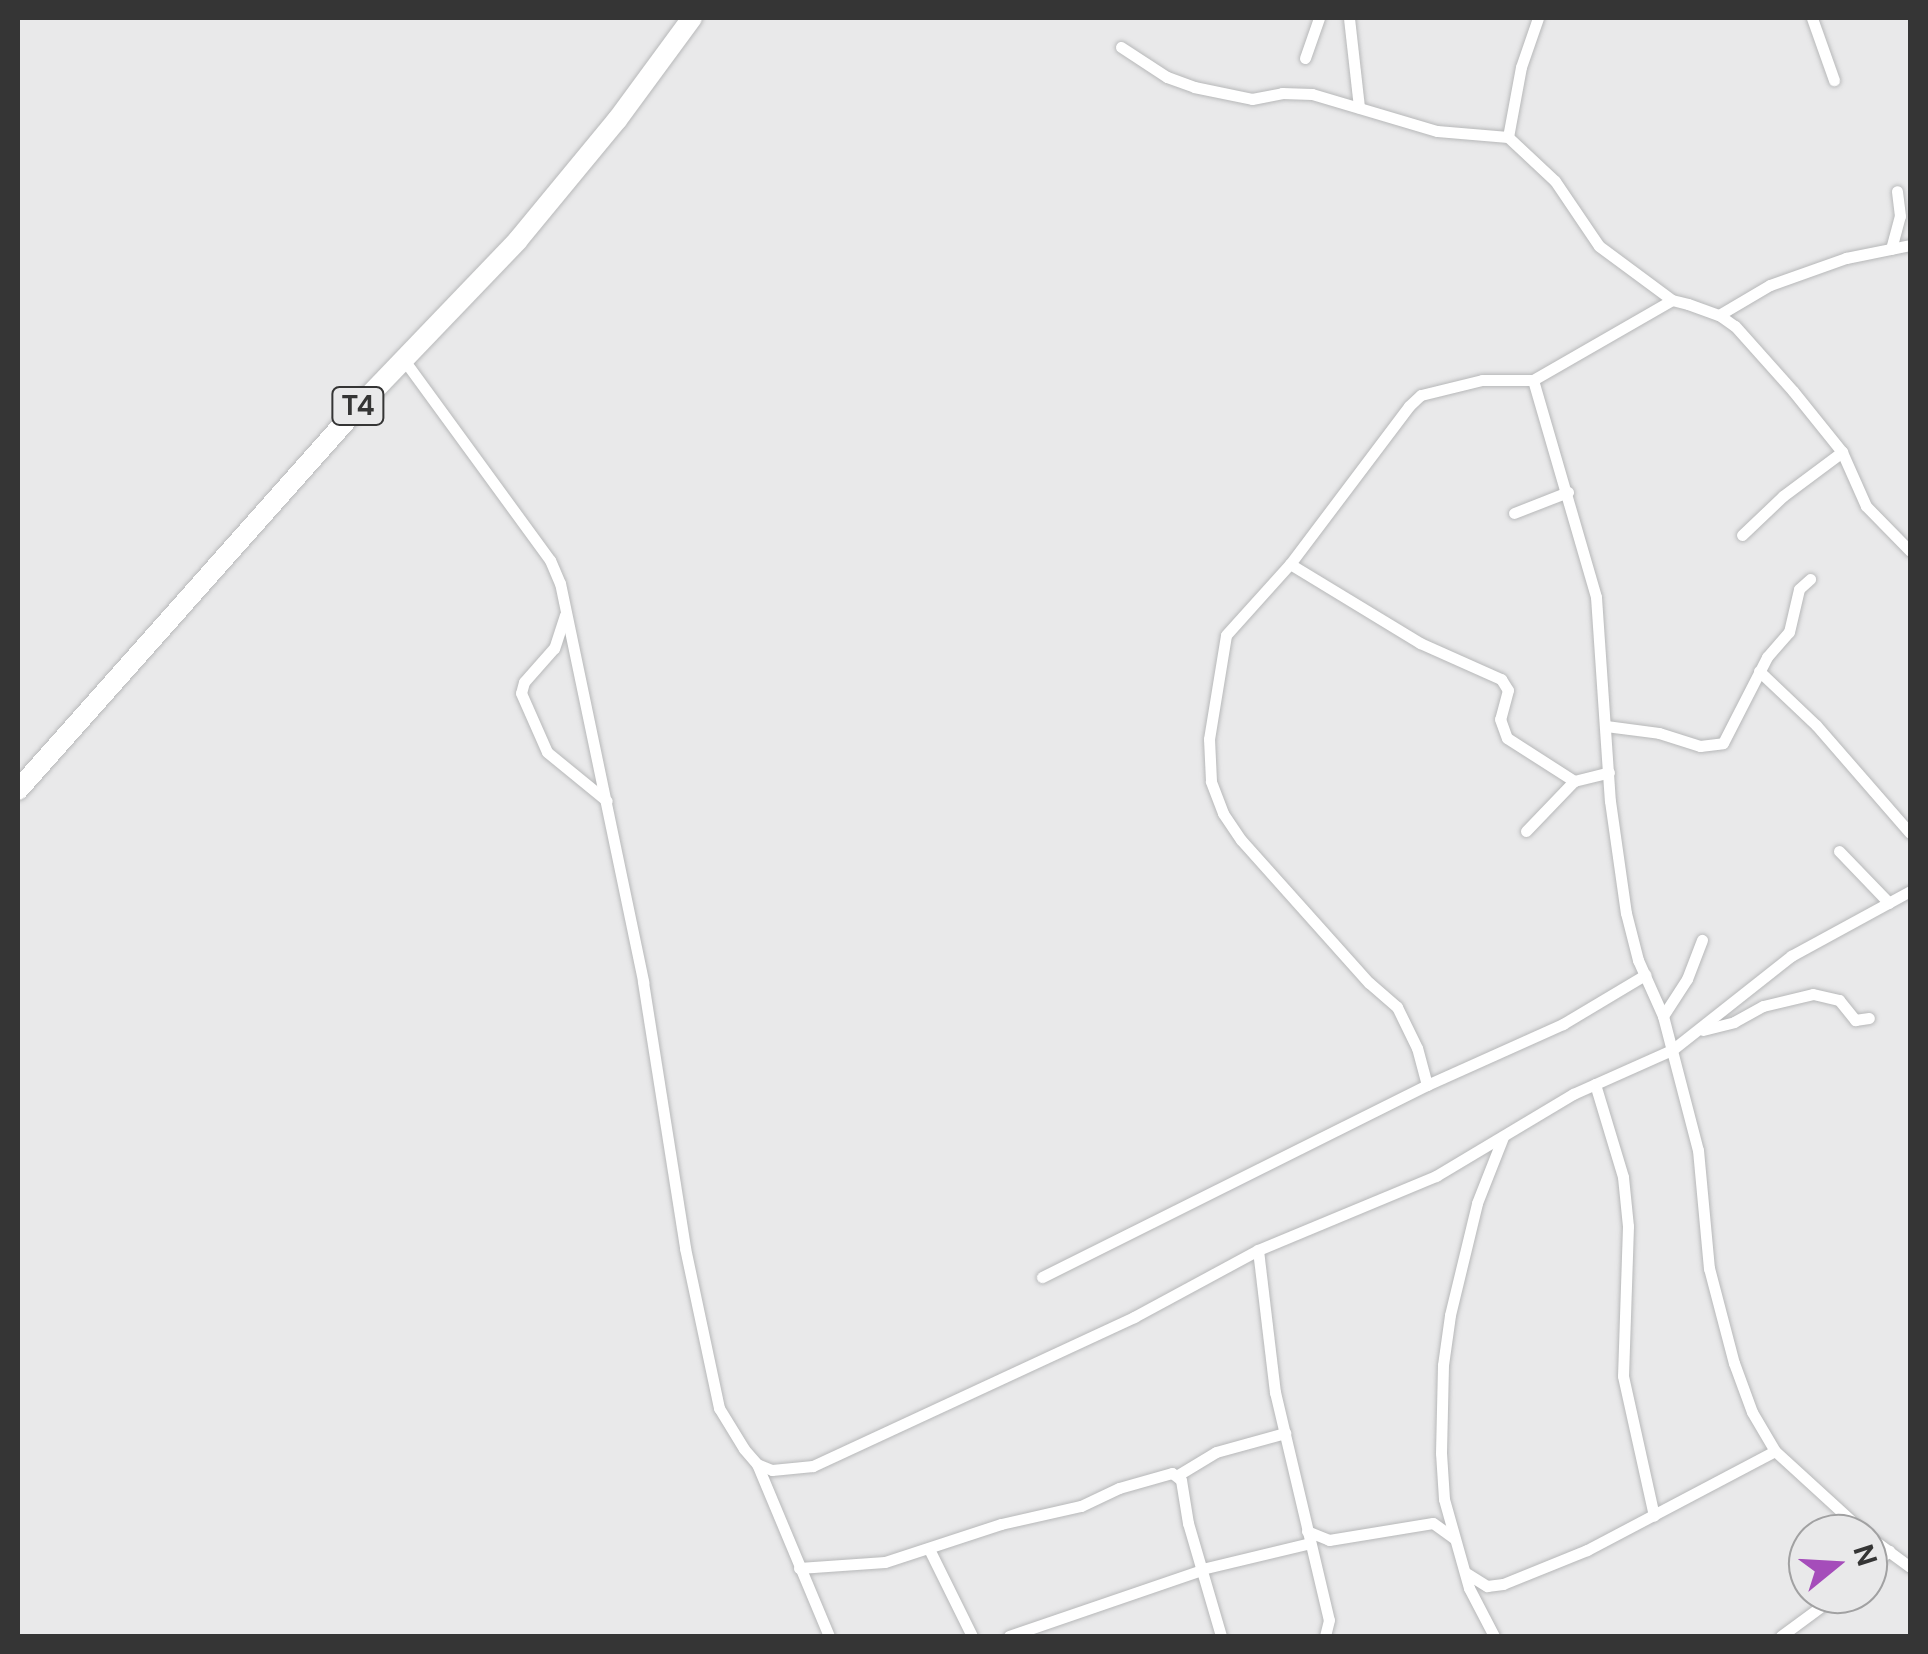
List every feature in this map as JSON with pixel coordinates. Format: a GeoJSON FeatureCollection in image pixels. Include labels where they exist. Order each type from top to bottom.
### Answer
{"type":"FeatureCollection","features":[{"type":"Feature","properties":{"kind":"highway","name":"T4"},"geometry":{"type":"LineString","coordinates":[[18,790],[404,360],[518,240],[617,120],[692,18]]}},
{"type":"Feature","properties":{"kind":"street"},"geometry":{"type":"LineString","coordinates":[[1305,58],[1319,18]]}},
{"type":"Feature","properties":{"kind":"street"},"geometry":{"type":"LineString","coordinates":[[1349,18],[1359,106]]}},
{"type":"Feature","properties":{"kind":"street"},"geometry":{"type":"LineString","coordinates":[[1508,137],[1521,67],[1538,18]]}},
{"type":"Feature","properties":{"kind":"street"},"geometry":{"type":"LineString","coordinates":[[1812,18],[1834,80]]}},
{"type":"Feature","properties":{"kind":"street"},"geometry":{"type":"LineString","coordinates":[[1120,47],[1157,72],[1194,88],[1252,99],[1282,92],[1312,94],[1436,131],[1508,137],[1555,181],[1598,246],[1672,300],[1720,315],[1793,391],[1842,452],[1866,506],[1910,551]]}},
{"type":"Feature","properties":{"kind":"street"},"geometry":{"type":"LineString","coordinates":[[1891,249],[1900,216],[1898,190]]}},
{"type":"Feature","properties":{"kind":"street"},"geometry":{"type":"LineString","coordinates":[[1720,315],[1770,285],[1846,258],[1910,245]]}},
{"type":"Feature","properties":{"kind":"street"},"geometry":{"type":"LineString","coordinates":[[1427,1085],[1417,1048],[1397,1007],[1368,983],[1240,840],[1223,813],[1211,780],[1209,739],[1226,635],[1290,564],[1339,493],[1421,396],[1482,380],[1533,380],[1672,300]]}},
{"type":"Feature","properties":{"kind":"street"},"geometry":{"type":"LineString","coordinates":[[404,360],[550,560],[566,611],[607,801],[658,1062],[690,1278],[718,1408],[757,1464],[828,1636]]}},
{"type":"Feature","properties":{"kind":"street"},"geometry":{"type":"LineString","coordinates":[[1533,380],[1596,597],[1608,772],[1624,899],[1645,974],[1663,1016],[1698,1150],[1709,1268],[1752,1412],[1775,1451],[1844,1514]]}},
{"type":"Feature","properties":{"kind":"street"},"geometry":{"type":"LineString","coordinates":[[1742,536],[1783,496],[1842,452]]}},
{"type":"Feature","properties":{"kind":"street"},"geometry":{"type":"LineString","coordinates":[[1514,513],[1568,492]]}},
{"type":"Feature","properties":{"kind":"street"},"geometry":{"type":"LineString","coordinates":[[1290,564],[1420,642],[1501,679],[1508,690],[1500,719],[1508,738],[1574,781]]}},
{"type":"Feature","properties":{"kind":"street"},"geometry":{"type":"LineString","coordinates":[[1606,726],[1659,733],[1713,747],[1730,735],[1759,671],[1789,632],[1799,588],[1810,580]]}},
{"type":"Feature","properties":{"kind":"street"},"geometry":{"type":"LineString","coordinates":[[566,611],[554,648],[524,682],[520,694],[547,752],[607,801]]}},
{"type":"Feature","properties":{"kind":"street"},"geometry":{"type":"LineString","coordinates":[[1759,671],[1872,785],[1910,833]]}},
{"type":"Feature","properties":{"kind":"street"},"geometry":{"type":"LineString","coordinates":[[1750,687],[1775,687]]}},
{"type":"Feature","properties":{"kind":"street"},"geometry":{"type":"LineString","coordinates":[[1526,831],[1574,781],[1608,772]]}},
{"type":"Feature","properties":{"kind":"street"},"geometry":{"type":"LineString","coordinates":[[1839,850],[1889,903]]}},
{"type":"Feature","properties":{"kind":"street"},"geometry":{"type":"LineString","coordinates":[[757,1464],[772,1470],[813,1466],[1134,1317],[1258,1250],[1408,1190],[1595,1084],[1672,1050],[1791,956],[1910,891]]}},
{"type":"Feature","properties":{"kind":"street"},"geometry":{"type":"LineString","coordinates":[[1663,1016],[1687,979],[1702,940]]}},
{"type":"Feature","properties":{"kind":"street"},"geometry":{"type":"LineString","coordinates":[[1042,1277],[1427,1085],[1564,1024],[1645,974]]}},
{"type":"Feature","properties":{"kind":"street"},"geometry":{"type":"LineString","coordinates":[[1699,1031],[1734,1022],[1763,1006],[1813,994],[1839,1000],[1855,1020],[1868,1018]]}},
{"type":"Feature","properties":{"kind":"street"},"geometry":{"type":"LineString","coordinates":[[1595,1084],[1624,1177],[1628,1226],[1622,1376],[1654,1516]]}},
{"type":"Feature","properties":{"kind":"street"},"geometry":{"type":"LineString","coordinates":[[1494,1636],[1475,1602],[1444,1498],[1443,1365],[1450,1314],[1477,1203],[1503,1138]]}},
{"type":"Feature","properties":{"kind":"street"},"geometry":{"type":"LineString","coordinates":[[1258,1250],[1270,1362],[1330,1620],[1325,1636]]}},
{"type":"Feature","properties":{"kind":"street"},"geometry":{"type":"LineString","coordinates":[[799,1568],[857,1566],[929,1549],[1001,1524],[1080,1506],[1165,1473],[1178,1475],[1216,1452],[1285,1432]]}},
{"type":"Feature","properties":{"kind":"street"},"geometry":{"type":"LineString","coordinates":[[1466,1573],[1488,1586],[1503,1584],[1654,1516],[1775,1451]]}},
{"type":"Feature","properties":{"kind":"street"},"geometry":{"type":"LineString","coordinates":[[1178,1475],[1221,1636]]}},
{"type":"Feature","properties":{"kind":"street"},"geometry":{"type":"LineString","coordinates":[[1433,1523],[1444,1498]]}},
{"type":"Feature","properties":{"kind":"street"},"geometry":{"type":"LineString","coordinates":[[1009,1636],[1309,1537],[1329,1540],[1433,1523],[1457,1541]]}},
{"type":"Feature","properties":{"kind":"street"},"geometry":{"type":"LineString","coordinates":[[1315,1564],[1329,1540]]}},
{"type":"Feature","properties":{"kind":"street"},"geometry":{"type":"LineString","coordinates":[[929,1549],[972,1636]]}},
{"type":"Feature","properties":{"kind":"street"},"geometry":{"type":"LineString","coordinates":[[1888,1551],[1910,1566]]}},
{"type":"Feature","properties":{"kind":"street"},"geometry":{"type":"LineString","coordinates":[[1780,1636],[1810,1614]]}}]}
